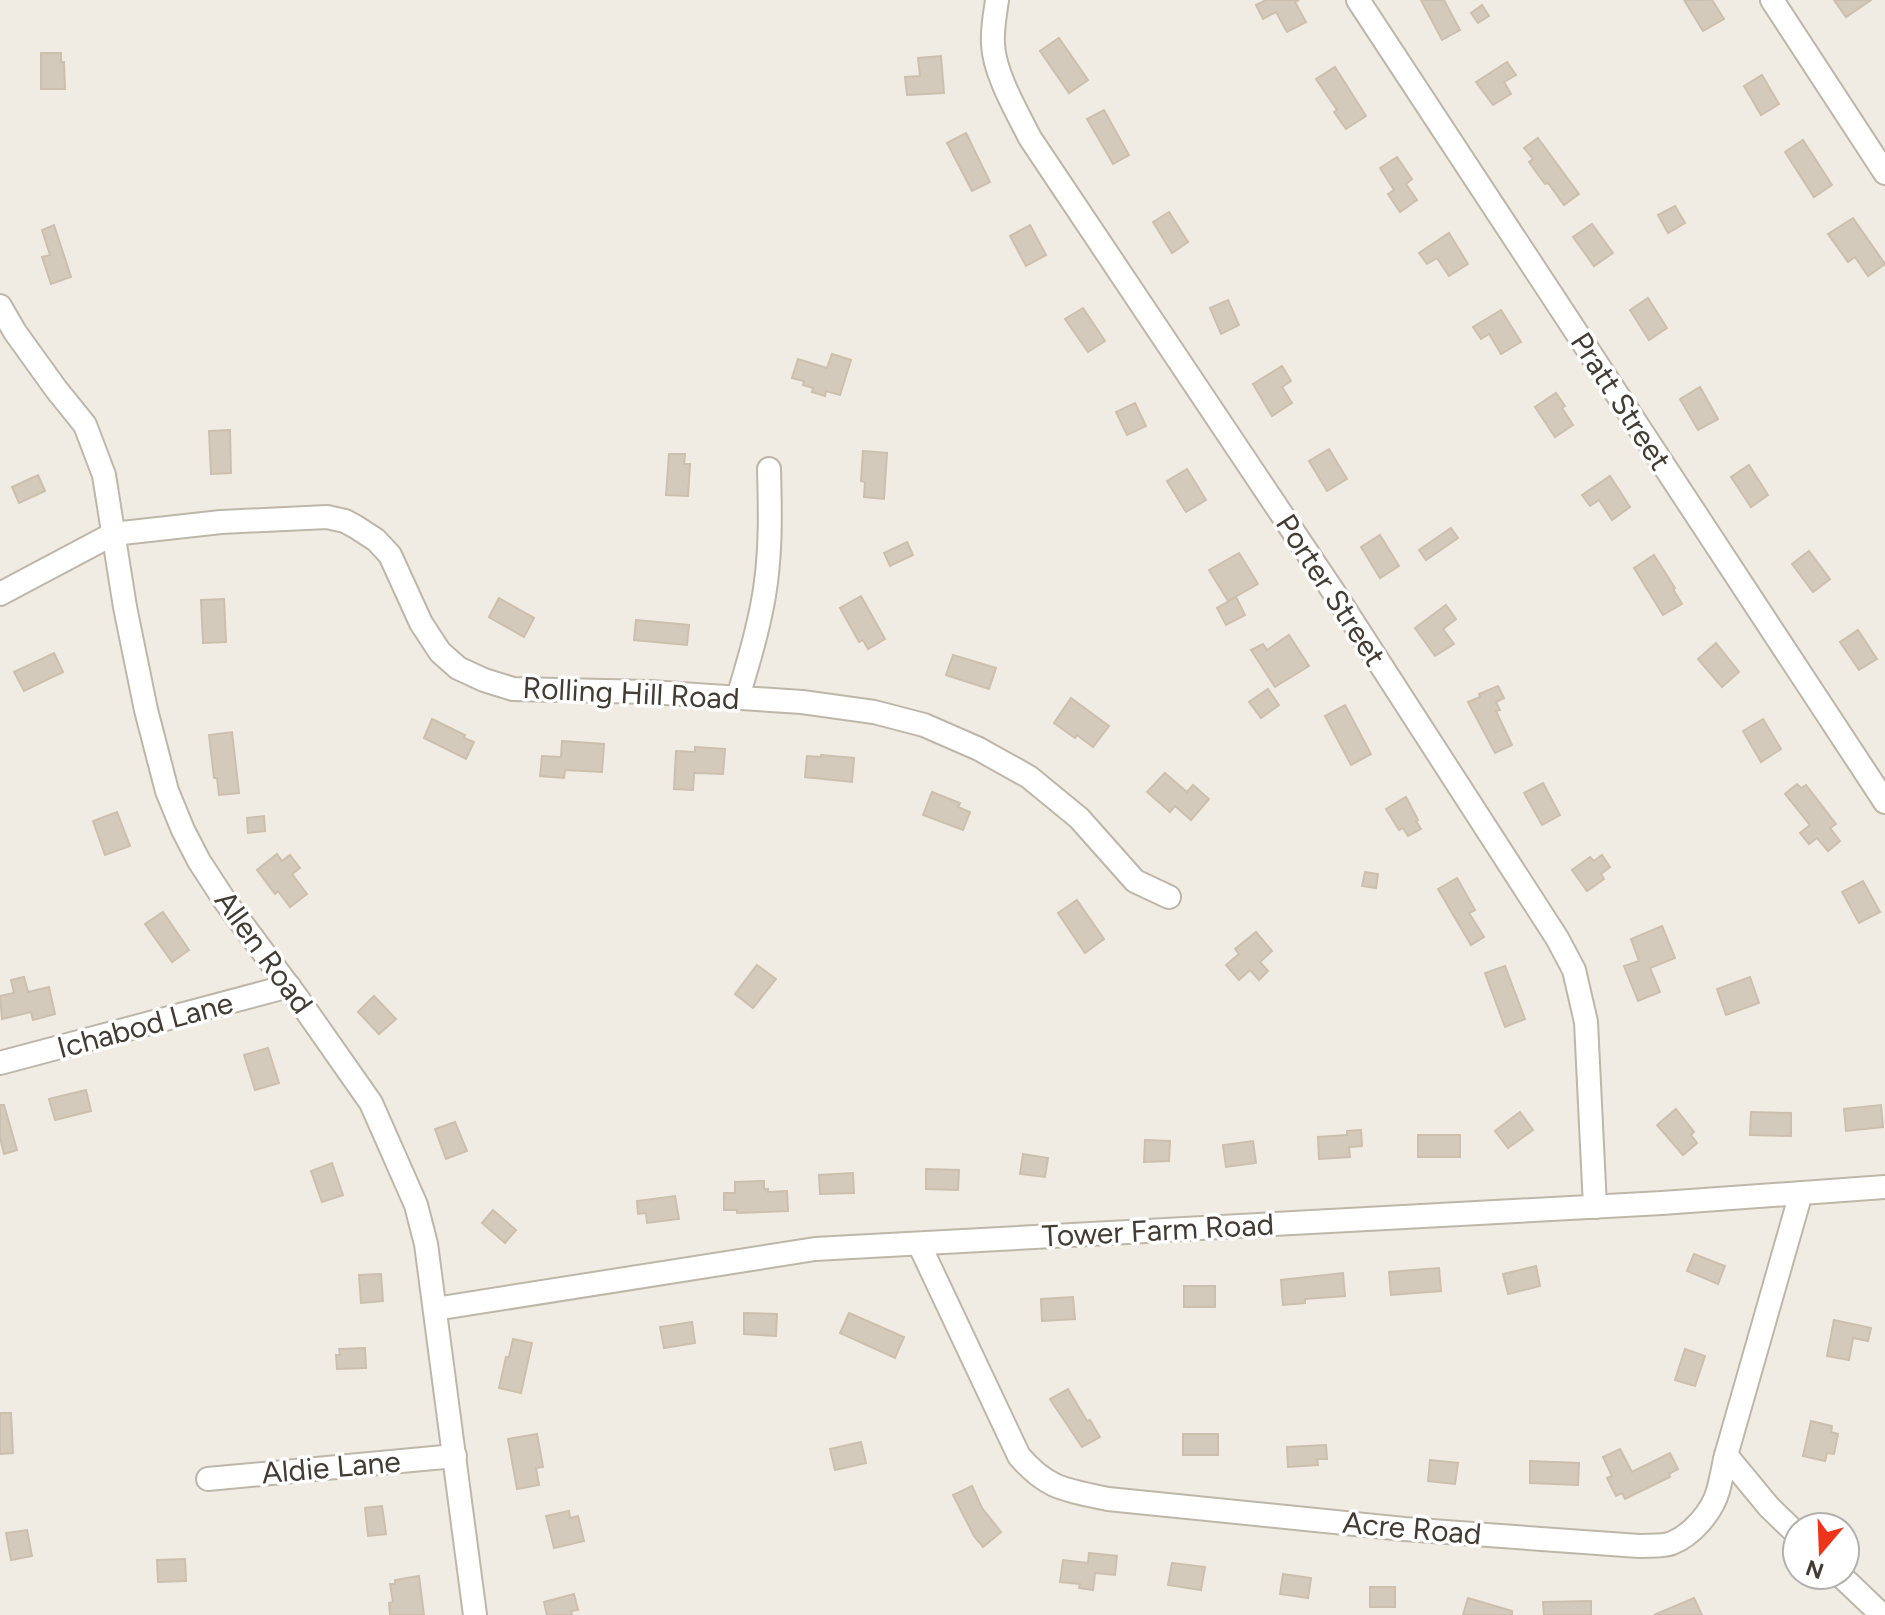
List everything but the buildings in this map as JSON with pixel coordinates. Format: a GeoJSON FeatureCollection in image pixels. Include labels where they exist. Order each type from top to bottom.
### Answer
{"type":"FeatureCollection","features":[{"type":"Feature","properties":{"kind":"street","name":"Porter Street"},"geometry":{"type":"LineString","coordinates":[[997,0],[993,48],[1011,100],[1030,138],[1335,594],[1557,938],[1574,970],[1586,1022],[1595,1207]]}},
{"type":"Feature","properties":{"kind":"street","name":"Pratt Street"},"geometry":{"type":"LineString","coordinates":[[1358,0],[1885,802]]}},
{"type":"Feature","properties":{"kind":"street"},"geometry":{"type":"LineString","coordinates":[[1772,0],[1885,173]]}},
{"type":"Feature","properties":{"kind":"street","name":"Allen Road"},"geometry":{"type":"LineString","coordinates":[[0,306],[15,332],[85,425],[104,475],[125,607],[146,710],[167,791],[199,861],[371,1103],[416,1205],[426,1244],[475,1615]]}},
{"type":"Feature","properties":{"kind":"street"},"geometry":{"type":"LineString","coordinates":[[738,697],[766,583],[770,523],[769,469]]}},
{"type":"Feature","properties":{"kind":"street","name":"Rolling Hill Road"},"geometry":{"type":"LineString","coordinates":[[113,534],[221,522],[327,517],[345,521],[376,540],[390,555],[421,623],[440,652],[458,668],[484,680],[513,689],[650,692],[802,702],[874,712],[924,725],[979,749],[1029,777],[1079,818],[1135,881],[1169,897]]}},
{"type":"Feature","properties":{"kind":"street"},"geometry":{"type":"LineString","coordinates":[[0,594],[113,534]]}},
{"type":"Feature","properties":{"kind":"street","name":"Ichabod Lane"},"geometry":{"type":"LineString","coordinates":[[0,1063],[289,986]]}},
{"type":"Feature","properties":{"kind":"street","name":"Tower Farm Road"},"geometry":{"type":"LineString","coordinates":[[435,1309],[815,1249],[1595,1207],[1885,1187]]}},
{"type":"Feature","properties":{"kind":"street","name":"Acre Road"},"geometry":{"type":"LineString","coordinates":[[919,1244],[1019,1456],[1043,1480],[1060,1488],[1108,1499],[1404,1529],[1639,1546],[1670,1544],[1696,1526],[1718,1493],[1726,1455],[1801,1193]]}},
{"type":"Feature","properties":{"kind":"street"},"geometry":{"type":"LineString","coordinates":[[1726,1455],[1781,1519]]}},
{"type":"Feature","properties":{"kind":"street","name":"Aldie Lane"},"geometry":{"type":"LineString","coordinates":[[208,1479],[455,1456]]}},
{"type":"Feature","properties":{"kind":"street"},"geometry":{"type":"LineString","coordinates":[[1857,1591],[1882,1615]]}}]}
